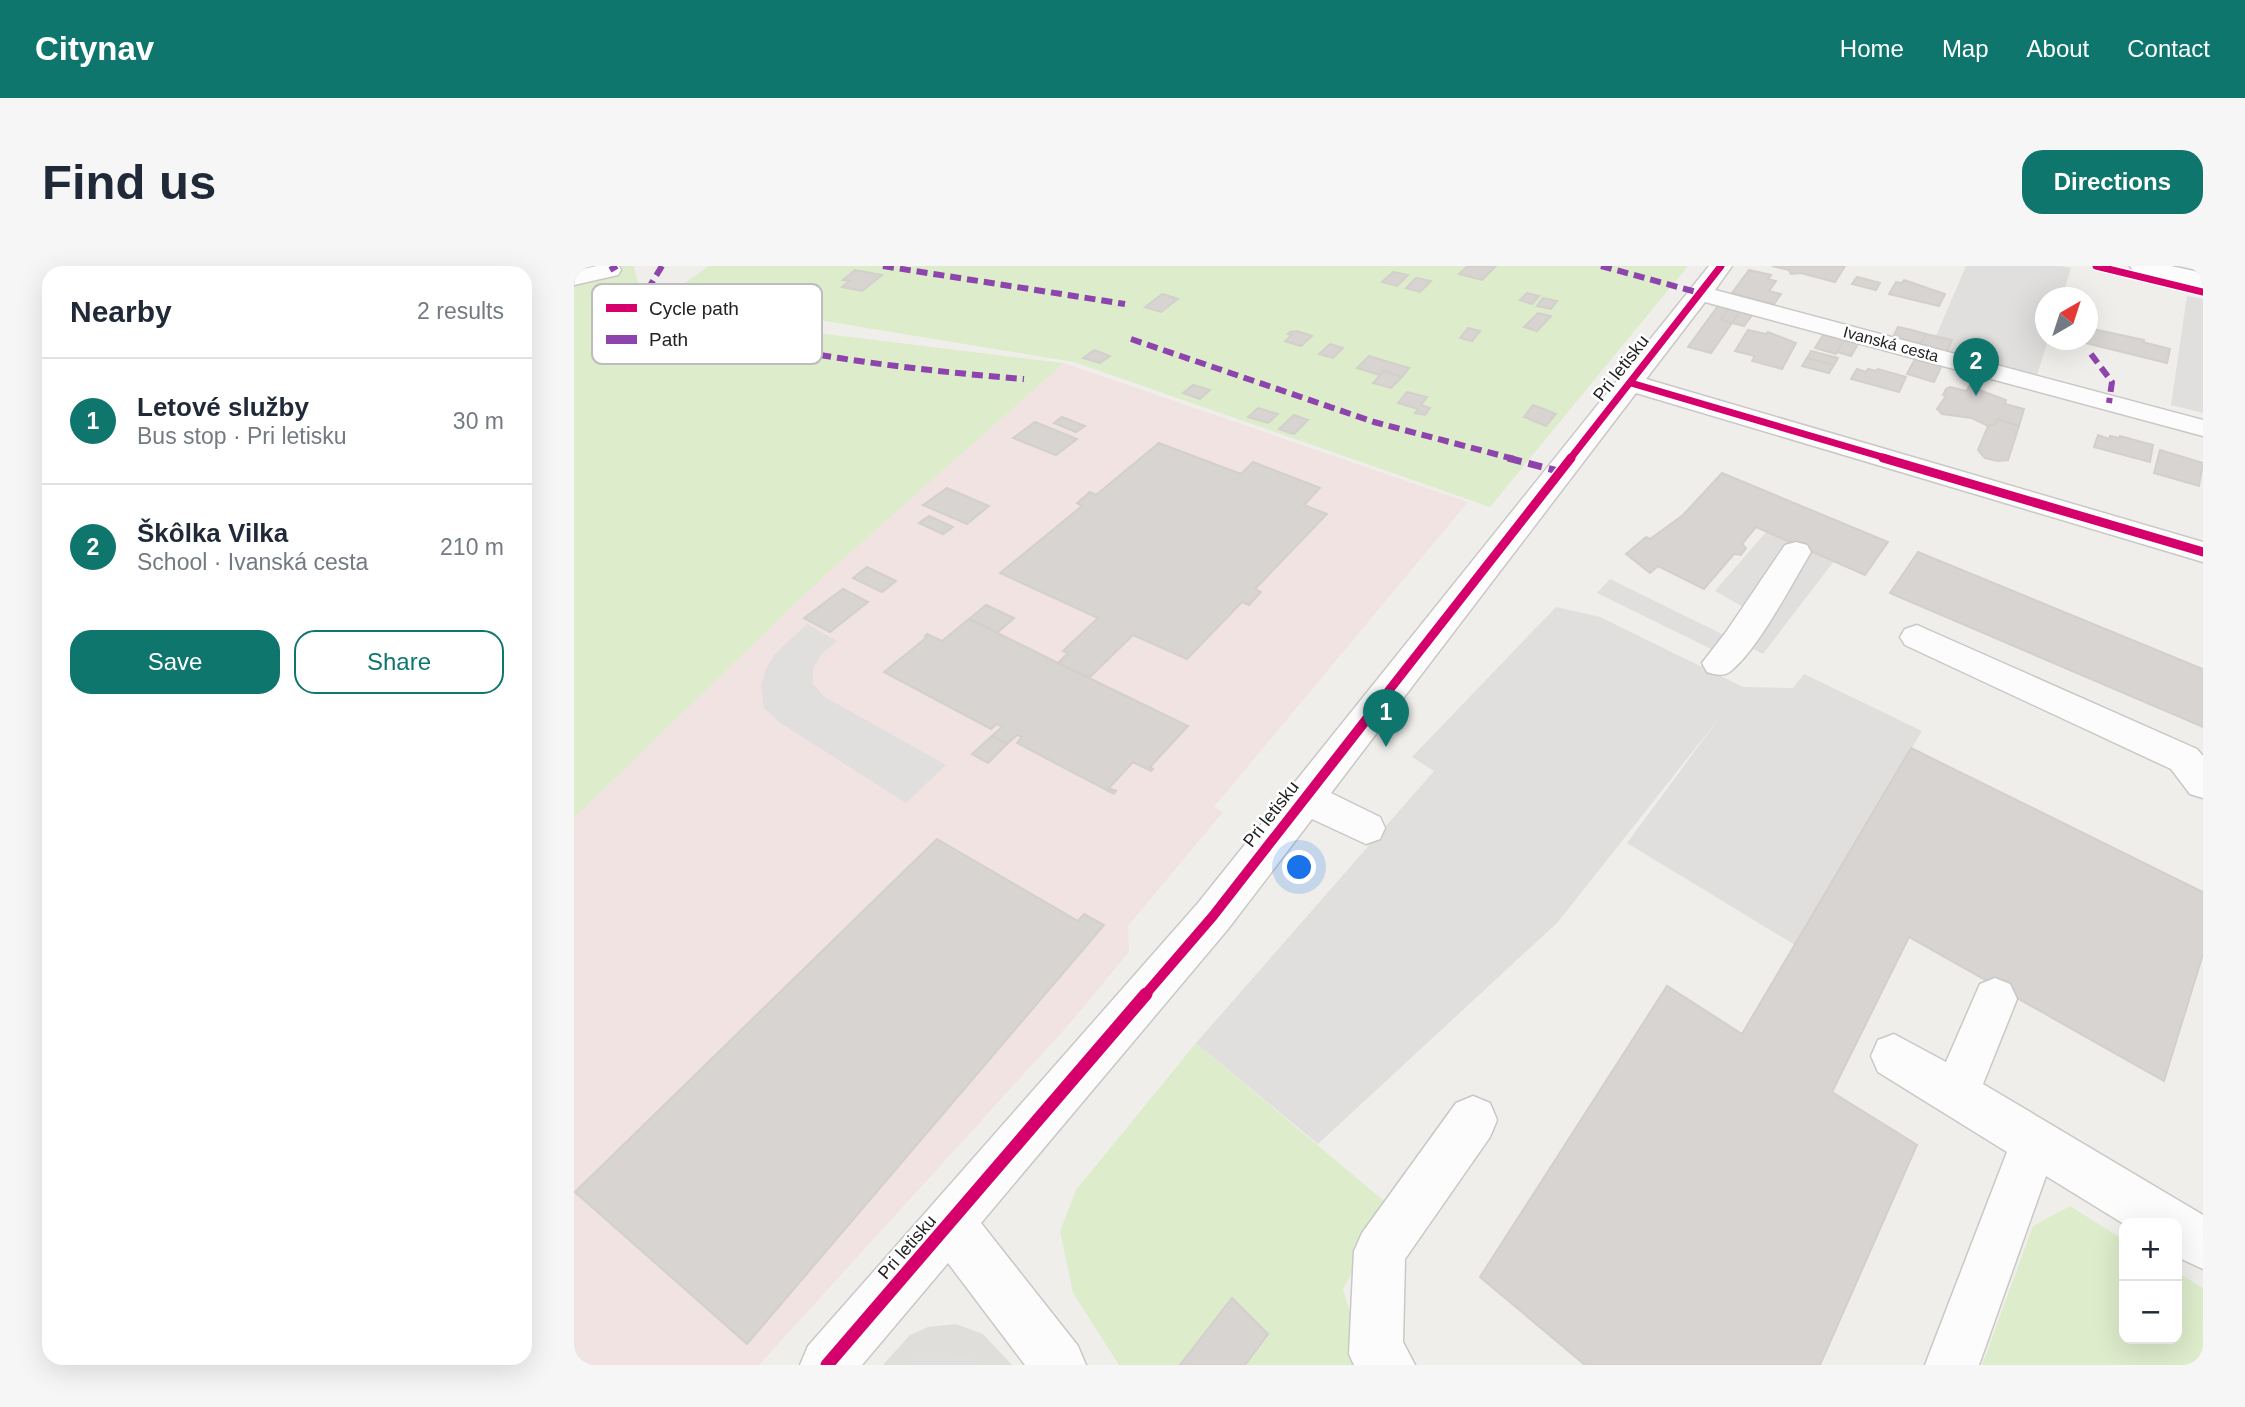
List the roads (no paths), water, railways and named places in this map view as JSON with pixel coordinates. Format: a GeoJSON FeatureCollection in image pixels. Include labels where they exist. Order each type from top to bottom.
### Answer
{"type":"FeatureCollection","features":[{"type":"Feature","properties":{"kind":"street","name":"Pri letisku"},"geometry":{"type":"LineString","coordinates":[[827,1365],[1213,916],[1721,266]]}},
{"type":"Feature","properties":{"kind":"street"},"geometry":{"type":"LineString","coordinates":[[2141,266],[2203,279]]}},
{"type":"Feature","properties":{"kind":"street"},"geometry":{"type":"LineString","coordinates":[[574,278],[610,270]]}},
{"type":"Feature","properties":{"kind":"street","name":"Ivanská cesta"},"geometry":{"type":"LineString","coordinates":[[1700,293],[2203,428]]}},
{"type":"Feature","properties":{"kind":"street"},"geometry":{"type":"LineString","coordinates":[[1631,383],[2203,552]]}},
{"type":"Feature","properties":{"kind":"street"},"geometry":{"type":"LineString","coordinates":[[1719,663],[1738,641],[1796,552]]}},
{"type":"Feature","properties":{"kind":"street"},"geometry":{"type":"LineString","coordinates":[[1917,637],[2184,759],[2203,783]]}},
{"type":"Feature","properties":{"kind":"street"},"geometry":{"type":"LineString","coordinates":[[1306,799],[1367,828]]}},
{"type":"Feature","properties":{"kind":"street"},"geometry":{"type":"LineString","coordinates":[[1956,1093],[1995,999]]}},
{"type":"Feature","properties":{"kind":"street"},"geometry":{"type":"LineString","coordinates":[[1894,1056],[2161,1218]]}},
{"type":"Feature","properties":{"kind":"street"},"geometry":{"type":"LineString","coordinates":[[1388,1365],[1376,1354],[1380,1251],[1473,1121]]}},
{"type":"Feature","properties":{"kind":"street"},"geometry":{"type":"LineString","coordinates":[[1952,1365],[2035,1141]]}},
{"type":"Feature","properties":{"kind":"street"},"geometry":{"type":"LineString","coordinates":[[950,1224],[1059,1365]]}},
{"type":"Feature","properties":{"kind":"street"},"geometry":{"type":"LineString","coordinates":[[2182,1231],[2203,1244]]}},
{"type":"Feature","properties":{"kind":"place","name":"Škôlka Vilka"},"geometry":{"type":"Point","coordinates":[1976,396]}},
{"type":"Feature","properties":{"kind":"place","name":"Letové služby"},"geometry":{"type":"Point","coordinates":[1386,747]}}]}
